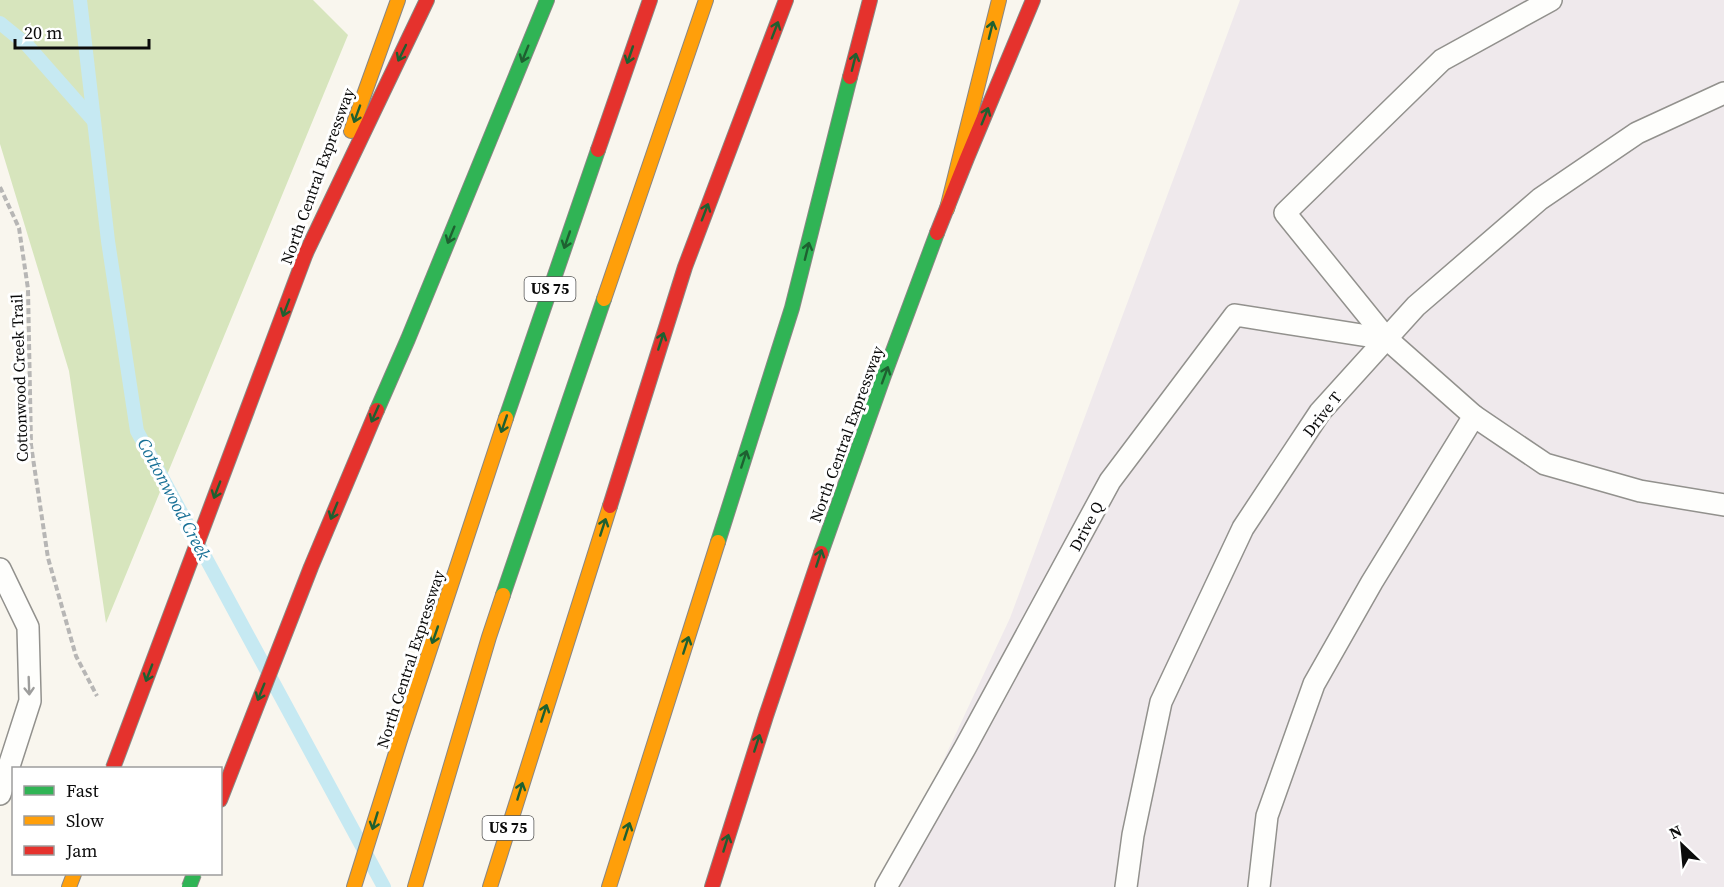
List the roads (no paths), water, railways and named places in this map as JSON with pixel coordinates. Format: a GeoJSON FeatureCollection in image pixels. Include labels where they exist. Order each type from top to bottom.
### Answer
{"type":"FeatureCollection","features":[{"type":"Feature","properties":{"kind":"main road","name":"North Central Expressway"},"geometry":{"type":"LineString","coordinates":[[113,767],[399,0]]}},
{"type":"Feature","properties":{"kind":"main road"},"geometry":{"type":"LineString","coordinates":[[306,253],[427,0]]}},
{"type":"Feature","properties":{"kind":"main road"},"geometry":{"type":"LineString","coordinates":[[222,795],[356,456],[408,339],[547,0]]}},
{"type":"Feature","properties":{"kind":"main road","name":"North Central Expressway"},"geometry":{"type":"LineString","coordinates":[[354,887],[505,422],[650,0]]}},
{"type":"Feature","properties":{"kind":"main road"},"geometry":{"type":"LineString","coordinates":[[415,887],[489,637],[706,0]]}},
{"type":"Feature","properties":{"kind":"main road","name":"US 75"},"geometry":{"type":"LineString","coordinates":[[490,887],[685,267],[786,0]]}},
{"type":"Feature","properties":{"kind":"main road"},"geometry":{"type":"LineString","coordinates":[[609,887],[792,308],[870,0]]}},
{"type":"Feature","properties":{"kind":"main road"},"geometry":{"type":"LineString","coordinates":[[946,209],[999,0]]}},
{"type":"Feature","properties":{"kind":"main road","name":"North Central Expressway"},"geometry":{"type":"LineString","coordinates":[[712,887],[837,504],[946,209],[1033,0]]}},
{"type":"Feature","properties":{"kind":"lane"},"geometry":{"type":"LineString","coordinates":[[1551,0],[1442,60],[1285,213],[1387,339],[1474,416],[1545,464],[1640,491],[1724,505]]}},
{"type":"Feature","properties":{"kind":"lane","name":"Drive T"},"geometry":{"type":"LineString","coordinates":[[1126,887],[1133,835],[1161,702],[1243,528],[1320,412],[1416,306],[1540,199],[1637,134],[1724,93]]}},
{"type":"Feature","properties":{"kind":"lane","name":"Drive Q"},"geometry":{"type":"LineString","coordinates":[[886,887],[965,748],[1110,481],[1235,315],[1387,339]]}},
{"type":"Feature","properties":{"kind":"lane"},"geometry":{"type":"LineString","coordinates":[[1259,887],[1268,816],[1314,684],[1372,582],[1474,416]]}},
{"type":"Feature","properties":{"kind":"lane"},"geometry":{"type":"LineString","coordinates":[[0,569],[28,627],[30,701],[0,794]]}},
{"type":"Feature","properties":{"kind":"waterway","name":"Cottonwood Creek"},"geometry":{"type":"LineString","coordinates":[[80,0],[108,241],[137,431],[384,887]]}},
{"type":"Feature","properties":{"kind":"waterway"},"geometry":{"type":"LineString","coordinates":[[0,23],[27,45],[94,121]]}}]}
